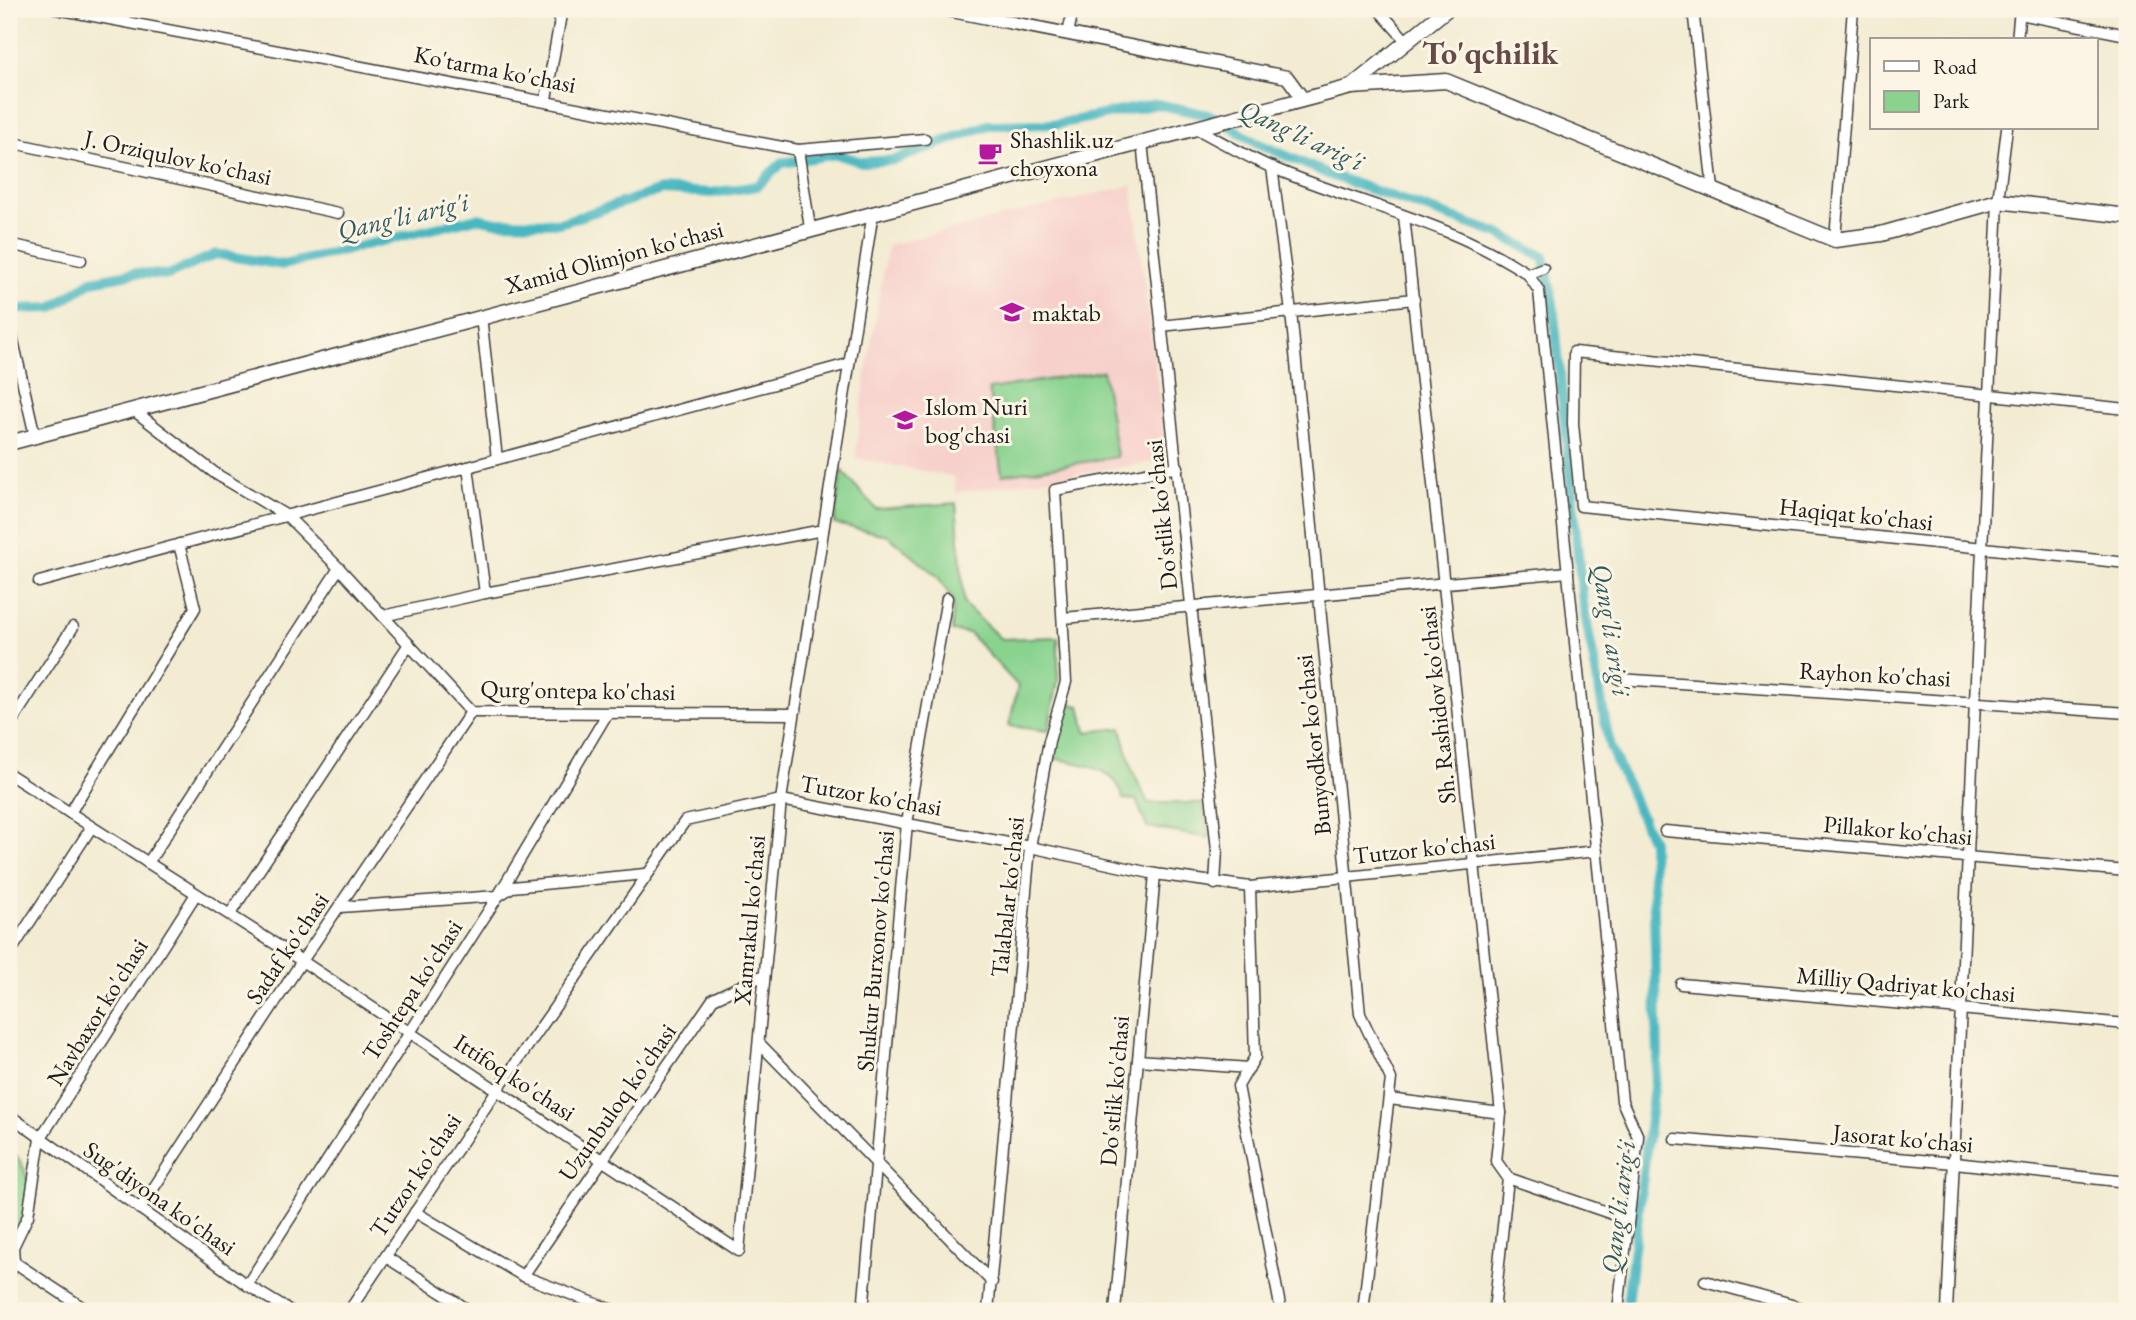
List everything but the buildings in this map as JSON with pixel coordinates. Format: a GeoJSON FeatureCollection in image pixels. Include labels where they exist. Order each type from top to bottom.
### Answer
{"type":"FeatureCollection","features":[{"type":"Feature","properties":{"kind":"main road"},"geometry":{"type":"LineString","coordinates":[[1351,87],[1447,9]]}},
{"type":"Feature","properties":{"kind":"main road"},"geometry":{"type":"LineString","coordinates":[[1304,100],[1351,87],[1446,81],[1835,240],[1881,234],[1998,201],[2127,216]]}},
{"type":"Feature","properties":{"kind":"main road","name":"Xamid Olimjon ko'chasi"},"geometry":{"type":"LineString","coordinates":[[9,443],[136,412],[810,228],[1304,100]]}},
{"type":"Feature","properties":{"kind":"street","name":"Ko'tarma ko'chasi"},"geometry":{"type":"LineString","coordinates":[[57,9],[546,99],[800,157],[925,139]]}},
{"type":"Feature","properties":{"kind":"street"},"geometry":{"type":"LineString","coordinates":[[546,99],[562,9]]}},
{"type":"Feature","properties":{"kind":"street"},"geometry":{"type":"LineString","coordinates":[[942,9],[1287,77],[1304,100]]}},
{"type":"Feature","properties":{"kind":"street"},"geometry":{"type":"LineString","coordinates":[[1068,34],[1073,9]]}},
{"type":"Feature","properties":{"kind":"street"},"geometry":{"type":"LineString","coordinates":[[1378,9],[1407,42]]}},
{"type":"Feature","properties":{"kind":"street"},"geometry":{"type":"LineString","coordinates":[[1692,9],[1713,189]]}},
{"type":"Feature","properties":{"kind":"street"},"geometry":{"type":"LineString","coordinates":[[1835,240],[1853,9]]}},
{"type":"Feature","properties":{"kind":"street"},"geometry":{"type":"LineString","coordinates":[[2017,38],[2020,11],[2127,35]]}},
{"type":"Feature","properties":{"kind":"street"},"geometry":{"type":"LineString","coordinates":[[1197,129],[1272,167],[1494,251],[1528,274],[1539,291],[1622,1101],[1638,1138],[1618,1311]]}},
{"type":"Feature","properties":{"kind":"street"},"geometry":{"type":"LineString","coordinates":[[1947,1311],[1998,201],[2007,130]]}},
{"type":"Feature","properties":{"kind":"street","name":"J. Orziqulov ko'chasi"},"geometry":{"type":"LineString","coordinates":[[9,142],[338,213]]}},
{"type":"Feature","properties":{"kind":"street","name":"Do'stlik ko'chasi"},"geometry":{"type":"LineString","coordinates":[[1142,142],[1217,850],[1215,884]]}},
{"type":"Feature","properties":{"kind":"street"},"geometry":{"type":"LineString","coordinates":[[800,157],[810,228]]}},
{"type":"Feature","properties":{"kind":"street","name":"Bunyodkor ko'chasi"},"geometry":{"type":"LineString","coordinates":[[1272,167],[1291,312],[1360,1014],[1391,1079],[1363,1311]]}},
{"type":"Feature","properties":{"kind":"street","name":"Xamrakul ko'chasi"},"geometry":{"type":"LineString","coordinates":[[759,1043],[781,800],[873,212]]}},
{"type":"Feature","properties":{"kind":"street","name":"Sh. Rashidov ko'chasi"},"geometry":{"type":"LineString","coordinates":[[1404,216],[1501,1113],[1496,1161],[1508,1178],[1493,1311]]}},
{"type":"Feature","properties":{"kind":"street"},"geometry":{"type":"LineString","coordinates":[[9,244],[81,260]]}},
{"type":"Feature","properties":{"kind":"street"},"geometry":{"type":"LineString","coordinates":[[1528,274],[1543,268]]}},
{"type":"Feature","properties":{"kind":"street"},"geometry":{"type":"LineString","coordinates":[[1161,327],[1414,299]]}},
{"type":"Feature","properties":{"kind":"street"},"geometry":{"type":"LineString","coordinates":[[481,316],[497,459]]}},
{"type":"Feature","properties":{"kind":"street"},"geometry":{"type":"LineString","coordinates":[[9,323],[35,436]]}},
{"type":"Feature","properties":{"kind":"street","name":"Haqiqat ko'chasi"},"geometry":{"type":"LineString","coordinates":[[1989,396],[1574,352],[1573,424],[1581,506],[2127,563]]}},
{"type":"Feature","properties":{"kind":"street"},"geometry":{"type":"LineString","coordinates":[[39,582],[848,364]]}},
{"type":"Feature","properties":{"kind":"street"},"geometry":{"type":"LineString","coordinates":[[1989,396],[2127,409]]}},
{"type":"Feature","properties":{"kind":"street","name":"Qurg'ontepa ko'chasi"},"geometry":{"type":"LineString","coordinates":[[136,412],[216,474],[287,516],[339,568],[471,712],[793,714]]}},
{"type":"Feature","properties":{"kind":"street"},"geometry":{"type":"LineString","coordinates":[[468,467],[485,593]]}},
{"type":"Feature","properties":{"kind":"street","name":"Talabalar ko'chasi"},"geometry":{"type":"LineString","coordinates":[[988,1311],[1030,847],[1049,741],[1066,682],[1055,489],[1178,467]]}},
{"type":"Feature","properties":{"kind":"street"},"geometry":{"type":"LineString","coordinates":[[383,616],[485,593],[823,530]]}},
{"type":"Feature","properties":{"kind":"street"},"geometry":{"type":"LineString","coordinates":[[69,813],[195,608],[179,544]]}},
{"type":"Feature","properties":{"kind":"street"},"geometry":{"type":"LineString","coordinates":[[148,863],[339,568]]}},
{"type":"Feature","properties":{"kind":"street"},"geometry":{"type":"LineString","coordinates":[[1064,618],[1568,572]]}},
{"type":"Feature","properties":{"kind":"street","name":"Shukur Burxonov ko'chasi"},"geometry":{"type":"LineString","coordinates":[[863,1311],[907,823],[947,598]]}},
{"type":"Feature","properties":{"kind":"street"},"geometry":{"type":"LineString","coordinates":[[9,726],[73,627]]}},
{"type":"Feature","properties":{"kind":"street"},"geometry":{"type":"LineString","coordinates":[[230,914],[409,644]]}},
{"type":"Feature","properties":{"kind":"street","name":"Rayhon ko'chasi"},"geometry":{"type":"LineString","coordinates":[[1619,679],[2127,713]]}},
{"type":"Feature","properties":{"kind":"street","name":"Sadaf ko'chasi"},"geometry":{"type":"LineString","coordinates":[[140,1209],[302,961],[471,712]]}},
{"type":"Feature","properties":{"kind":"street","name":"Toshtepa ko'chasi"},"geometry":{"type":"LineString","coordinates":[[247,1285],[498,896],[607,714]]}},
{"type":"Feature","properties":{"kind":"street","name":"Ittifoq ko'chasi"},"geometry":{"type":"LineString","coordinates":[[9,774],[302,961],[739,1251],[759,1043]]}},
{"type":"Feature","properties":{"kind":"street","name":"Tutzor ko'chasi"},"geometry":{"type":"LineString","coordinates":[[349,1311],[645,874],[685,821],[781,800],[1030,847],[1155,874],[1250,887],[1597,851]]}},
{"type":"Feature","properties":{"kind":"street"},"geometry":{"type":"LineString","coordinates":[[9,954],[91,828]]}},
{"type":"Feature","properties":{"kind":"street","name":"Pillakor ko'chasi"},"geometry":{"type":"LineString","coordinates":[[1665,831],[2127,871]]}},
{"type":"Feature","properties":{"kind":"street"},"geometry":{"type":"LineString","coordinates":[[340,906],[498,896],[512,887],[645,874]]}},
{"type":"Feature","properties":{"kind":"street","name":"Do'stlik ko'chasi"},"geometry":{"type":"LineString","coordinates":[[1115,1311],[1155,874]]}},
{"type":"Feature","properties":{"kind":"street"},"geometry":{"type":"LineString","coordinates":[[1250,887],[1255,1057],[1238,1087],[1282,1311]]}},
{"type":"Feature","properties":{"kind":"street","name":"Navbaxor ko'chasi"},"geometry":{"type":"LineString","coordinates":[[9,1275],[14,1262],[13,1247],[28,1216],[40,1139],[196,894]]}},
{"type":"Feature","properties":{"kind":"street","name":"Uzunbuloq ko'chasi"},"geometry":{"type":"LineString","coordinates":[[523,1276],[713,999],[764,975]]}},
{"type":"Feature","properties":{"kind":"street","name":"Milliy Qadriyat ko'chasi"},"geometry":{"type":"LineString","coordinates":[[1681,984],[2127,1024]]}},
{"type":"Feature","properties":{"kind":"street"},"geometry":{"type":"LineString","coordinates":[[759,1043],[992,1282]]}},
{"type":"Feature","properties":{"kind":"street"},"geometry":{"type":"LineString","coordinates":[[1138,1060],[1249,1068]]}},
{"type":"Feature","properties":{"kind":"street"},"geometry":{"type":"LineString","coordinates":[[1389,1100],[1501,1113]]}},
{"type":"Feature","properties":{"kind":"street","name":"Sug'diyona ko'chasi"},"geometry":{"type":"LineString","coordinates":[[9,1115],[247,1285],[290,1311]]}},
{"type":"Feature","properties":{"kind":"street","name":"Jasorat ko'chasi"},"geometry":{"type":"LineString","coordinates":[[1675,1139],[1955,1163],[2127,1182]]}},
{"type":"Feature","properties":{"kind":"street"},"geometry":{"type":"LineString","coordinates":[[1508,1178],[1627,1219]]}},
{"type":"Feature","properties":{"kind":"street"},"geometry":{"type":"LineString","coordinates":[[415,1212],[523,1276],[615,1311]]}},
{"type":"Feature","properties":{"kind":"street"},"geometry":{"type":"LineString","coordinates":[[386,1257],[470,1311]]}},
{"type":"Feature","properties":{"kind":"street"},"geometry":{"type":"LineString","coordinates":[[14,1262],[88,1311]]}},
{"type":"Feature","properties":{"kind":"street"},"geometry":{"type":"LineString","coordinates":[[1705,1281],[1813,1311]]}},
{"type":"Feature","properties":{"kind":"shaded area","name":"maktab"},"geometry":{"type":"Polygon","coordinates":[[[1132,185],[1167,460],[955,493],[954,477],[855,458],[865,379],[888,245],[1132,185]]]}},
{"type":"Feature","properties":{"kind":"green space"},"geometry":{"type":"Polygon","coordinates":[[[1103,371],[1117,457],[1002,475],[989,389],[1103,371]]]}},
{"type":"Feature","properties":{"kind":"green space"},"geometry":{"type":"Polygon","coordinates":[[[842,471],[876,509],[956,503],[964,604],[1001,639],[1058,637],[1058,681],[1048,731],[1009,726],[1018,686],[969,633],[952,631],[953,600],[937,576],[887,535],[834,524],[842,471]]]}},
{"type":"Feature","properties":{"kind":"green space"},"geometry":{"type":"Polygon","coordinates":[[[1066,703],[1080,706],[1086,732],[1121,728],[1132,770],[1148,803],[1202,803],[1209,838],[1147,827],[1136,800],[1123,799],[1120,788],[1105,773],[1095,768],[1051,758],[1066,703]]]}},
{"type":"Feature","properties":{"kind":"green space"},"geometry":{"type":"Polygon","coordinates":[[[9,1148],[26,1173],[28,1198],[21,1225],[9,1252],[9,1148]]]}},
{"type":"Feature","properties":{"kind":"waterway","name":"Qang'li arig'i"},"geometry":{"type":"LineString","coordinates":[[9,309],[52,308],[92,281],[135,273],[168,275],[216,254],[283,265],[477,218],[496,222],[560,223],[661,190],[712,193],[757,186],[782,163],[836,154],[862,162],[895,160],[988,125],[1057,124],[1157,104],[1212,116],[1255,142],[1330,175],[1499,234],[1544,257],[1553,304],[1583,603],[1610,747],[1652,841],[1658,1056],[1626,1311]]}},
{"type":"Feature","properties":{"kind":"place","name":"Shashlik.uz choyxona"},"geometry":{"type":"Point","coordinates":[990,153]}},
{"type":"Feature","properties":{"kind":"place","name":"maktab"},"geometry":{"type":"Point","coordinates":[1012,312]}},
{"type":"Feature","properties":{"kind":"place","name":"Islom Nuri bog'chasi"},"geometry":{"type":"Point","coordinates":[905,420]}},
{"type":"Feature","properties":{"kind":"district","name":"To'qchilik"},"geometry":{"type":"Point","coordinates":[1490,53]}}]}
